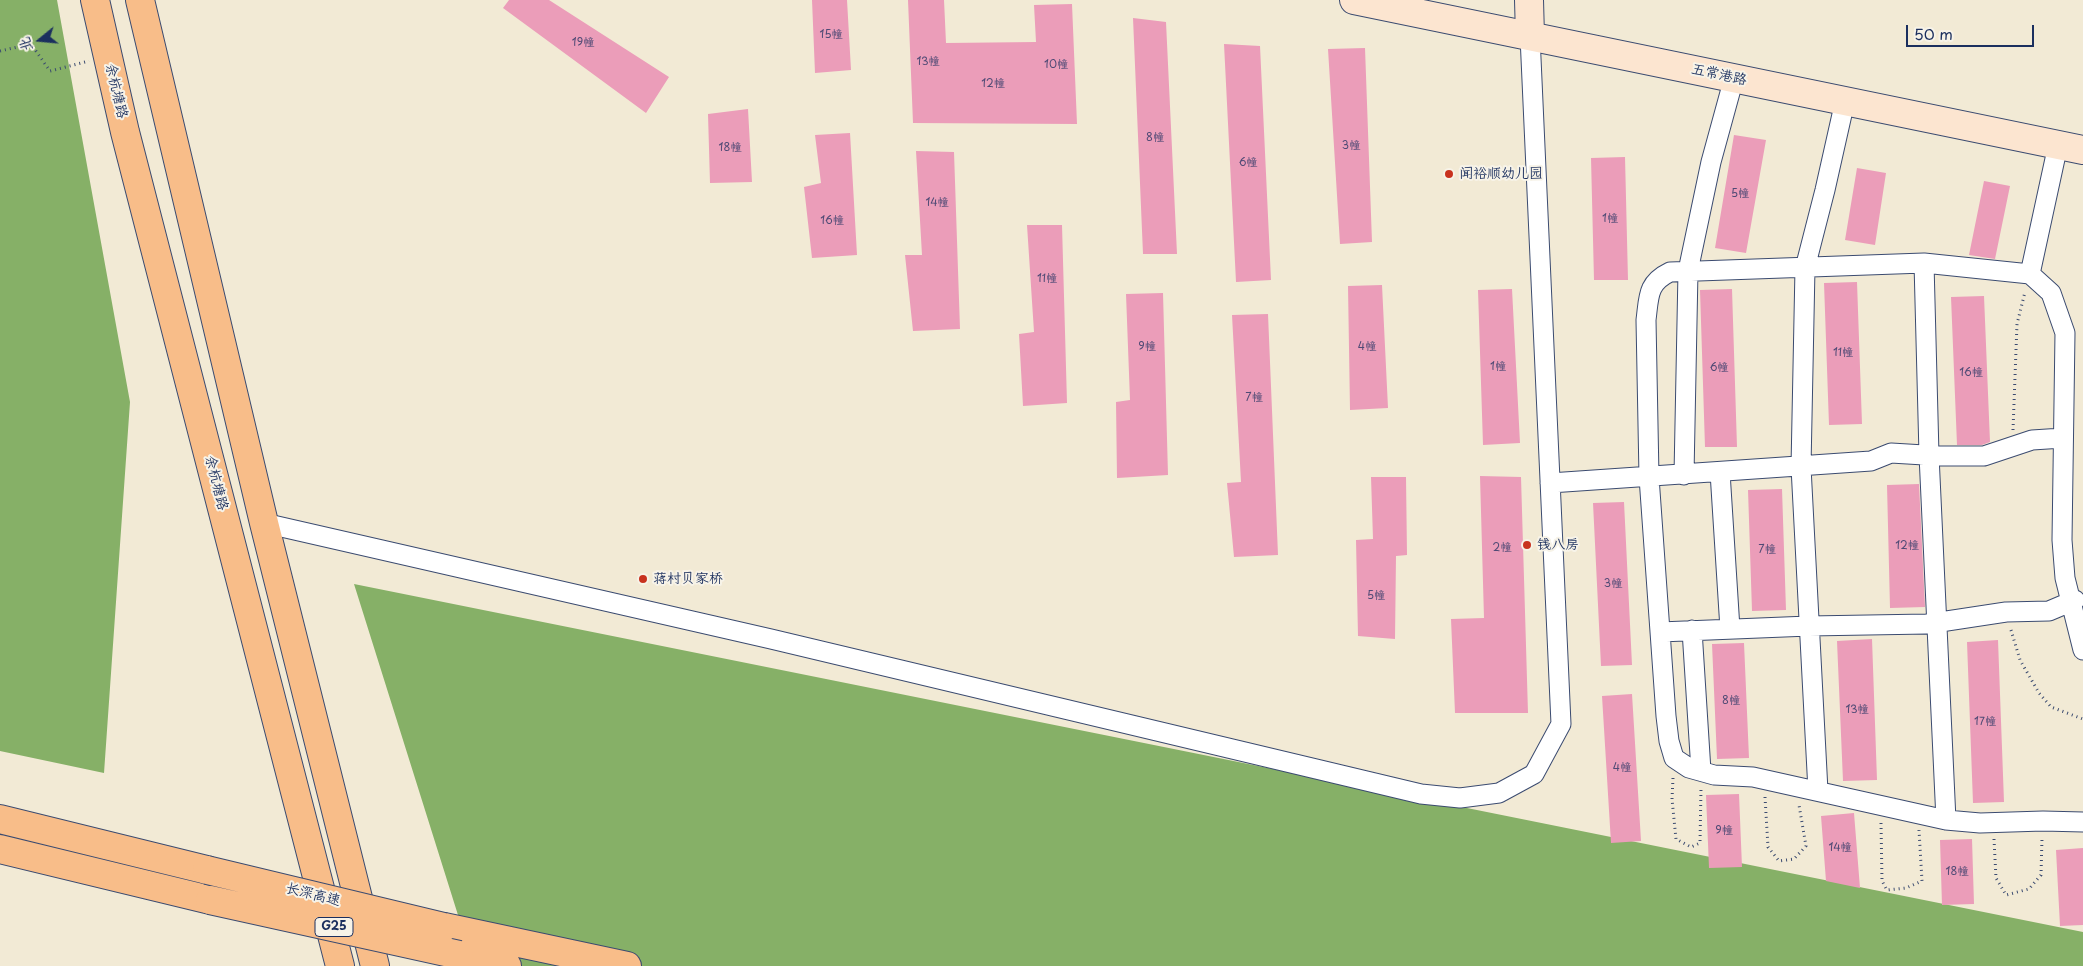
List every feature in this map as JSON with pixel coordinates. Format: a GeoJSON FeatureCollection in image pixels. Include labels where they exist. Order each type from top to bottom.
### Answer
{"type":"FeatureCollection","features":[{"type":"Feature","properties":{"kind":"main road","name":"余杭塘路"},"geometry":{"type":"LineString","coordinates":[[95,0],[130,152],[340,966]]}},
{"type":"Feature","properties":{"kind":"main road"},"geometry":{"type":"LineString","coordinates":[[140,0],[264,523],[375,966]]}},
{"type":"Feature","properties":{"kind":"main road"},"geometry":{"type":"LineString","coordinates":[[0,801],[168,860]]}},
{"type":"Feature","properties":{"kind":"main road","name":"长深高速"},"geometry":{"type":"LineString","coordinates":[[0,819],[444,927],[627,966]]}},
{"type":"Feature","properties":{"kind":"main road","name":"长深高速"},"geometry":{"type":"LineString","coordinates":[[0,849],[210,900],[507,966]]}},
{"type":"Feature","properties":{"kind":"main road"},"geometry":{"type":"LineString","coordinates":[[0,860],[156,886]]}},
{"type":"Feature","properties":{"kind":"street","name":"五常港路"},"geometry":{"type":"LineString","coordinates":[[1354,0],[2070,148]]}},
{"type":"Feature","properties":{"kind":"street"},"geometry":{"type":"LineString","coordinates":[[264,523],[771,639],[1421,794],[1460,798],[1499,793],[1534,774],[1561,724],[1529,0]]}},
{"type":"Feature","properties":{"kind":"street"},"geometry":{"type":"LineString","coordinates":[[1684,475],[1688,272],[1712,162],[1734,78]]}},
{"type":"Feature","properties":{"kind":"street"},"geometry":{"type":"LineString","coordinates":[[1818,791],[1800,467],[1804,268],[1825,190],[1845,101]]}},
{"type":"Feature","properties":{"kind":"street"},"geometry":{"type":"LineString","coordinates":[[2030,274],[2070,148]]}},
{"type":"Feature","properties":{"kind":"street"},"geometry":{"type":"LineString","coordinates":[[1924,263],[1929,455],[1946,820]]}},
{"type":"Feature","properties":{"kind":"street"},"geometry":{"type":"LineString","coordinates":[[2083,650],[2073,601],[2065,578],[2062,540],[2065,333],[2051,293],[2030,274],[1924,263],[1670,272],[1657,278],[1649,295],[1646,320],[1649,477],[1666,716],[1669,740],[1674,758],[1689,768],[1714,775],[1764,779],[1946,820],[1993,823],[2083,822]]}},
{"type":"Feature","properties":{"kind":"street"},"geometry":{"type":"LineString","coordinates":[[1550,483],[1871,461],[1891,453],[1984,456],[2032,440],[2063,438]]}},
{"type":"Feature","properties":{"kind":"street"},"geometry":{"type":"LineString","coordinates":[[1720,472],[1730,629]]}},
{"type":"Feature","properties":{"kind":"street"},"geometry":{"type":"LineString","coordinates":[[1660,632],[1937,622],[2006,612],[2050,611],[2073,601]]}},
{"type":"Feature","properties":{"kind":"street"},"geometry":{"type":"LineString","coordinates":[[1692,630],[1701,771]]}},
{"type":"Feature","properties":{"kind":"path"},"geometry":{"type":"LineString","coordinates":[[0,51],[31,44],[50,71],[108,56]]}},
{"type":"Feature","properties":{"kind":"path"},"geometry":{"type":"LineString","coordinates":[[2013,446],[2017,324],[2030,274]]}},
{"type":"Feature","properties":{"kind":"path"},"geometry":{"type":"LineString","coordinates":[[2006,612],[2020,660],[2039,692],[2051,707],[2083,718]]}},
{"type":"Feature","properties":{"kind":"path"},"geometry":{"type":"LineString","coordinates":[[1674,758],[1672,799],[1676,839],[1691,847],[1700,843],[1701,771]]}},
{"type":"Feature","properties":{"kind":"path"},"geometry":{"type":"LineString","coordinates":[[1764,779],[1768,847],[1779,861],[1794,859],[1806,846],[1796,786]]}},
{"type":"Feature","properties":{"kind":"path"},"geometry":{"type":"LineString","coordinates":[[1881,805],[1882,881],[1887,890],[1906,888],[1922,881],[1918,814]]}},
{"type":"Feature","properties":{"kind":"path"},"geometry":{"type":"LineString","coordinates":[[1993,823],[1996,878],[2006,895],[2030,890],[2041,875],[2043,821]]}},
{"type":"Feature","properties":{"kind":"green space"},"geometry":{"type":"Polygon","coordinates":[[[0,0],[57,0],[130,402],[104,773],[0,751],[0,0]]]}},
{"type":"Feature","properties":{"kind":"green space"},"geometry":{"type":"Polygon","coordinates":[[[354,584],[2083,932],[2083,966],[474,966],[354,584]]]}},
{"type":"Feature","properties":{"kind":"building"},"geometry":{"type":"Polygon","coordinates":[[[509,0],[549,0],[669,77],[646,113],[503,8],[509,0]]]}},
{"type":"Feature","properties":{"kind":"building"},"geometry":{"type":"Polygon","coordinates":[[[812,0],[847,0],[851,70],[815,73],[812,0]]]}},
{"type":"Feature","properties":{"kind":"building"},"geometry":{"type":"Polygon","coordinates":[[[908,0],[944,0],[946,43],[1036,42],[1034,5],[1072,4],[1077,124],[913,123],[908,0]]]}},
{"type":"Feature","properties":{"kind":"building"},"geometry":{"type":"Polygon","coordinates":[[[1133,18],[1166,22],[1177,254],[1143,254],[1133,18]]]}},
{"type":"Feature","properties":{"kind":"building"},"geometry":{"type":"Polygon","coordinates":[[[1224,44],[1260,46],[1271,280],[1236,282],[1224,44]]]}},
{"type":"Feature","properties":{"kind":"building"},"geometry":{"type":"Polygon","coordinates":[[[1365,48],[1372,242],[1340,244],[1328,49],[1365,48]]]}},
{"type":"Feature","properties":{"kind":"building"},"geometry":{"type":"Polygon","coordinates":[[[748,109],[752,182],[710,183],[708,114],[748,109]]]}},
{"type":"Feature","properties":{"kind":"building"},"geometry":{"type":"Polygon","coordinates":[[[850,133],[857,255],[812,258],[804,187],[821,183],[815,135],[850,133]]]}},
{"type":"Feature","properties":{"kind":"building"},"geometry":{"type":"Polygon","coordinates":[[[1734,135],[1766,140],[1746,253],[1715,248],[1734,135]]]}},
{"type":"Feature","properties":{"kind":"building"},"geometry":{"type":"Polygon","coordinates":[[[916,151],[954,152],[960,329],[913,331],[905,255],[922,255],[916,151]]]}},
{"type":"Feature","properties":{"kind":"building"},"geometry":{"type":"Polygon","coordinates":[[[1625,157],[1628,280],[1594,280],[1591,158],[1625,157]]]}},
{"type":"Feature","properties":{"kind":"building"},"geometry":{"type":"Polygon","coordinates":[[[1857,168],[1886,173],[1875,245],[1845,240],[1857,168]]]}},
{"type":"Feature","properties":{"kind":"building"},"geometry":{"type":"Polygon","coordinates":[[[1984,181],[2010,186],[1995,259],[1969,255],[1984,181]]]}},
{"type":"Feature","properties":{"kind":"building"},"geometry":{"type":"Polygon","coordinates":[[[1027,225],[1062,225],[1067,403],[1023,406],[1019,334],[1034,332],[1027,225]]]}},
{"type":"Feature","properties":{"kind":"building"},"geometry":{"type":"Polygon","coordinates":[[[1857,282],[1862,424],[1829,425],[1824,283],[1857,282]]]}},
{"type":"Feature","properties":{"kind":"building"},"geometry":{"type":"Polygon","coordinates":[[[1382,285],[1388,408],[1350,410],[1348,286],[1382,285]]]}},
{"type":"Feature","properties":{"kind":"building"},"geometry":{"type":"Polygon","coordinates":[[[1512,289],[1520,443],[1483,445],[1478,290],[1512,289]]]}},
{"type":"Feature","properties":{"kind":"building"},"geometry":{"type":"Polygon","coordinates":[[[1732,289],[1737,447],[1705,447],[1700,290],[1732,289]]]}},
{"type":"Feature","properties":{"kind":"building"},"geometry":{"type":"Polygon","coordinates":[[[1163,293],[1168,475],[1117,478],[1116,402],[1130,400],[1126,294],[1163,293]]]}},
{"type":"Feature","properties":{"kind":"building"},"geometry":{"type":"Polygon","coordinates":[[[1984,296],[1990,442],[1982,445],[1957,445],[1951,297],[1984,296]]]}},
{"type":"Feature","properties":{"kind":"building"},"geometry":{"type":"Polygon","coordinates":[[[1268,314],[1278,555],[1234,557],[1227,483],[1241,482],[1232,315],[1268,314]]]}},
{"type":"Feature","properties":{"kind":"building"},"geometry":{"type":"Polygon","coordinates":[[[1480,476],[1521,477],[1528,713],[1455,713],[1451,619],[1484,618],[1480,476]]]}},
{"type":"Feature","properties":{"kind":"building"},"geometry":{"type":"Polygon","coordinates":[[[1371,477],[1406,477],[1407,555],[1396,556],[1395,639],[1358,636],[1356,540],[1373,539],[1371,477]]]}},
{"type":"Feature","properties":{"kind":"building"},"geometry":{"type":"Polygon","coordinates":[[[1919,484],[1925,607],[1890,608],[1887,485],[1919,484]]]}},
{"type":"Feature","properties":{"kind":"building"},"geometry":{"type":"Polygon","coordinates":[[[1782,489],[1786,610],[1752,611],[1748,490],[1782,489]]]}},
{"type":"Feature","properties":{"kind":"building"},"geometry":{"type":"Polygon","coordinates":[[[1624,502],[1632,665],[1601,666],[1593,503],[1624,502]]]}},
{"type":"Feature","properties":{"kind":"building"},"geometry":{"type":"Polygon","coordinates":[[[1872,639],[1877,780],[1843,781],[1837,641],[1872,639]]]}},
{"type":"Feature","properties":{"kind":"building"},"geometry":{"type":"Polygon","coordinates":[[[1998,640],[2004,802],[1973,803],[1967,642],[1998,640]]]}},
{"type":"Feature","properties":{"kind":"building"},"geometry":{"type":"Polygon","coordinates":[[[1744,643],[1749,758],[1717,759],[1712,644],[1744,643]]]}},
{"type":"Feature","properties":{"kind":"building"},"geometry":{"type":"Polygon","coordinates":[[[1632,694],[1641,841],[1611,843],[1602,696],[1632,694]]]}},
{"type":"Feature","properties":{"kind":"building"},"geometry":{"type":"Polygon","coordinates":[[[1739,794],[1742,867],[1709,868],[1706,795],[1739,794]]]}},
{"type":"Feature","properties":{"kind":"building"},"geometry":{"type":"Polygon","coordinates":[[[1854,813],[1860,888],[1826,881],[1821,816],[1854,813]]]}},
{"type":"Feature","properties":{"kind":"building"},"geometry":{"type":"Polygon","coordinates":[[[1972,839],[1974,904],[1942,905],[1940,840],[1972,839]]]}},
{"type":"Feature","properties":{"kind":"building"},"geometry":{"type":"Polygon","coordinates":[[[2083,848],[2083,925],[2060,926],[2056,850],[2083,848]]]}},
{"type":"Feature","properties":{"kind":"place","name":"闻裕顺幼儿园"},"geometry":{"type":"Point","coordinates":[1449,174]}},
{"type":"Feature","properties":{"kind":"place","name":"钱八房"},"geometry":{"type":"Point","coordinates":[1527,545]}},
{"type":"Feature","properties":{"kind":"place","name":"蒋村贝家桥"},"geometry":{"type":"Point","coordinates":[643,579]}}]}
